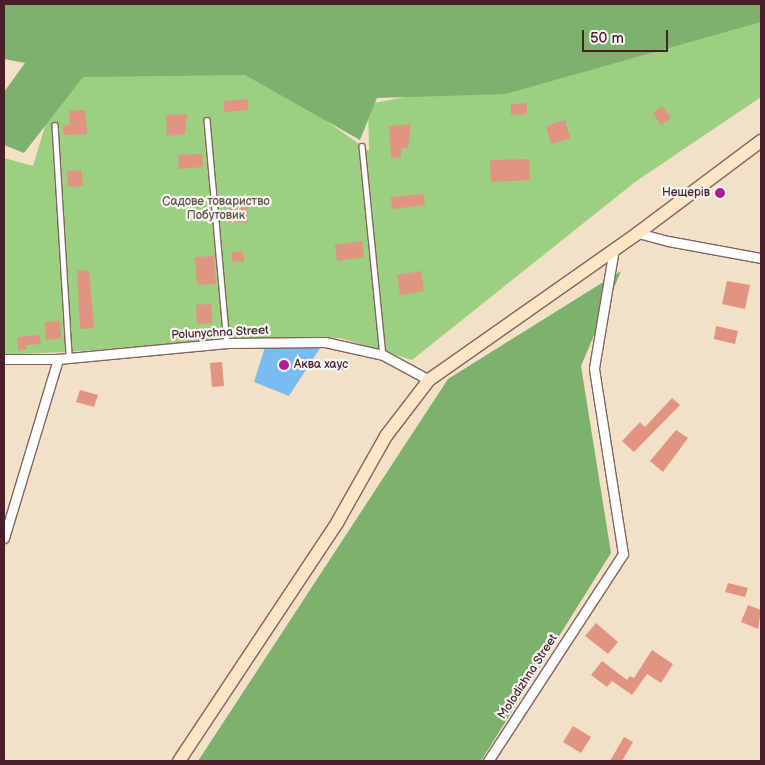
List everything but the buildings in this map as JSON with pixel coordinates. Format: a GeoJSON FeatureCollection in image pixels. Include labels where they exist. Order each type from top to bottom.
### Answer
{"type":"FeatureCollection","features":[{"type":"Feature","properties":{"kind":"main road"},"geometry":{"type":"LineString","coordinates":[[179,761],[336,523],[386,436],[429,380],[638,233],[761,141]]}},
{"type":"Feature","properties":{"kind":"street"},"geometry":{"type":"LineString","coordinates":[[638,233],[668,242],[761,258]]}},
{"type":"Feature","properties":{"kind":"street","name":"Molodizhna Street"},"geometry":{"type":"LineString","coordinates":[[488,761],[623,554],[594,368],[614,249]]}},
{"type":"Feature","properties":{"kind":"street","name":"Polunychna Street"},"geometry":{"type":"LineString","coordinates":[[4,359],[58,360],[69,356],[227,343],[326,342],[383,355],[429,380]]}},
{"type":"Feature","properties":{"kind":"street"},"geometry":{"type":"LineString","coordinates":[[4,538],[58,360]]}},
{"type":"Feature","properties":{"kind":"lane"},"geometry":{"type":"LineString","coordinates":[[206,120],[227,343]]}},
{"type":"Feature","properties":{"kind":"lane"},"geometry":{"type":"LineString","coordinates":[[55,125],[69,356]]}},
{"type":"Feature","properties":{"kind":"lane"},"geometry":{"type":"LineString","coordinates":[[362,146],[383,355]]}},
{"type":"Feature","properties":{"kind":"green space"},"geometry":{"type":"Polygon","coordinates":[[[4,4],[761,4],[761,22],[505,94],[377,98],[360,140],[245,75],[83,77],[24,153],[4,145],[4,92],[25,63],[4,59],[4,4]]]}},
{"type":"Feature","properties":{"kind":"green space","name":"Садове товариство Побутовик"},"geometry":{"type":"Polygon","coordinates":[[[761,18],[761,97],[635,182],[412,360],[340,338],[4,355],[4,158],[33,166],[60,77],[254,70],[369,151],[368,104],[604,60],[761,18]]]}},
{"type":"Feature","properties":{"kind":"green space"},"geometry":{"type":"Polygon","coordinates":[[[621,271],[581,366],[611,553],[481,761],[198,761],[448,379],[621,271]]]}},
{"type":"Feature","properties":{"kind":"water","name":"Аква хаус"},"geometry":{"type":"Polygon","coordinates":[[[265,347],[320,348],[289,396],[254,382],[265,347]]]}},
{"type":"Feature","properties":{"kind":"place","name":"Нещерів"},"geometry":{"type":"Point","coordinates":[720,193]}},
{"type":"Feature","properties":{"kind":"place","name":"Аква хаус"},"geometry":{"type":"Point","coordinates":[284,365]}}]}
